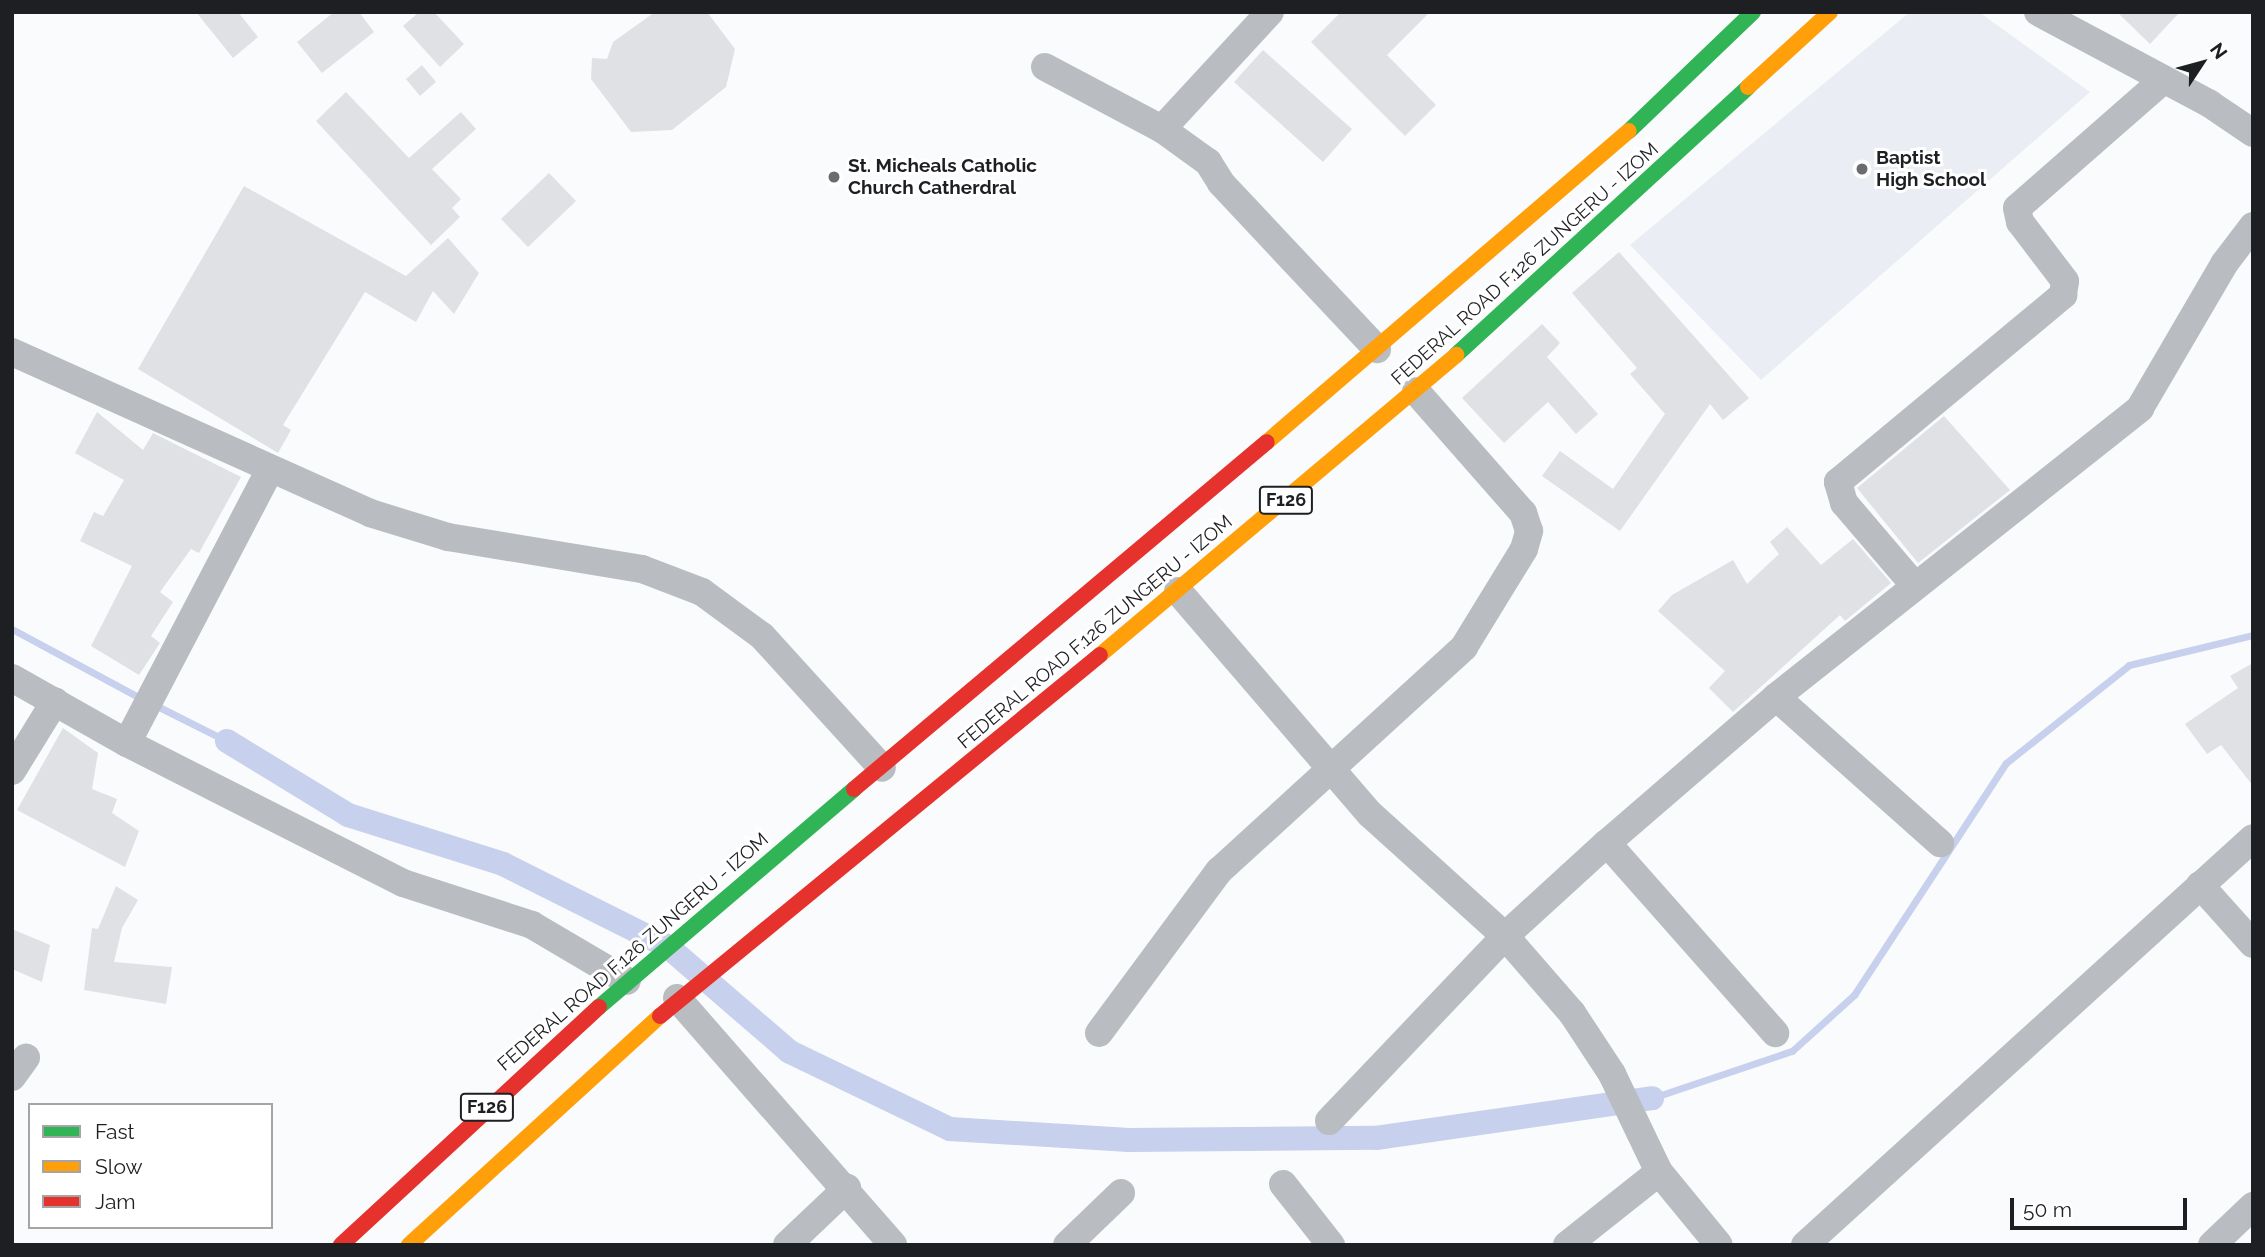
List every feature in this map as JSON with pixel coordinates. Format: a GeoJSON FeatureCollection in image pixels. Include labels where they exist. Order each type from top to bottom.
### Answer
{"type":"FeatureCollection","features":[{"type":"Feature","properties":{"kind":"main road","name":"FEDERAL ROAD F.126 ZUNGERU - IZOM"},"geometry":{"type":"LineString","coordinates":[[341,1245],[688,928],[882,768],[960,711],[1608,151],[1753,12]]}},
{"type":"Feature","properties":{"kind":"main road","name":"FEDERAL ROAD F.126 ZUNGERU - IZOM"},"geometry":{"type":"LineString","coordinates":[[409,1245],[721,961],[986,741],[1178,591],[1416,391],[1830,12]]}},
{"type":"Feature","properties":{"kind":"street"},"geometry":{"type":"LineString","coordinates":[[1162,129],[1269,12]]}},
{"type":"Feature","properties":{"kind":"street"},"geometry":{"type":"LineString","coordinates":[[2038,12],[2253,133]]}},
{"type":"Feature","properties":{"kind":"street"},"geometry":{"type":"LineString","coordinates":[[1045,67],[1162,129],[1208,162],[1221,183],[1377,349]]}},
{"type":"Feature","properties":{"kind":"street"},"geometry":{"type":"LineString","coordinates":[[1915,586],[1843,503],[1838,482],[2063,295],[2065,281],[2020,222],[2017,208],[2162,81]]}},
{"type":"Feature","properties":{"kind":"street"},"geometry":{"type":"LineString","coordinates":[[1329,1121],[1505,936],[1607,843],[1776,697],[2140,408],[2224,264],[2253,226]]}},
{"type":"Feature","properties":{"kind":"street"},"geometry":{"type":"LineString","coordinates":[[12,352],[370,513],[448,537],[642,569],[702,592],[762,636],[882,768]]}},
{"type":"Feature","properties":{"kind":"street"},"geometry":{"type":"LineString","coordinates":[[1099,1033],[1193,900],[1464,647],[1524,550],[1529,531],[1523,513],[1416,391]]}},
{"type":"Feature","properties":{"kind":"street"},"geometry":{"type":"LineString","coordinates":[[134,731],[271,469]]}},
{"type":"Feature","properties":{"kind":"street"},"geometry":{"type":"LineString","coordinates":[[1178,591],[1370,814],[1505,936],[1583,1027],[1612,1074],[1659,1172],[1718,1245]]}},
{"type":"Feature","properties":{"kind":"street"},"geometry":{"type":"LineString","coordinates":[[12,678],[55,701],[134,731],[403,883],[532,925],[632,977]]}},
{"type":"Feature","properties":{"kind":"street"},"geometry":{"type":"LineString","coordinates":[[1776,697],[1940,844]]}},
{"type":"Feature","properties":{"kind":"street"},"geometry":{"type":"LineString","coordinates":[[12,771],[55,701]]}},
{"type":"Feature","properties":{"kind":"street"},"geometry":{"type":"LineString","coordinates":[[1805,1245],[2253,838]]}},
{"type":"Feature","properties":{"kind":"street"},"geometry":{"type":"LineString","coordinates":[[1607,843],[1775,1033]]}},
{"type":"Feature","properties":{"kind":"street"},"geometry":{"type":"LineString","coordinates":[[2200,885],[2253,944]]}},
{"type":"Feature","properties":{"kind":"street"},"geometry":{"type":"LineString","coordinates":[[681,995],[893,1245]]}},
{"type":"Feature","properties":{"kind":"street"},"geometry":{"type":"LineString","coordinates":[[1567,1245],[1659,1172]]}},
{"type":"Feature","properties":{"kind":"street"},"geometry":{"type":"LineString","coordinates":[[1283,1184],[1331,1245]]}},
{"type":"Feature","properties":{"kind":"street"},"geometry":{"type":"LineString","coordinates":[[787,1245],[847,1188]]}},
{"type":"Feature","properties":{"kind":"street"},"geometry":{"type":"LineString","coordinates":[[1069,1244],[1121,1193]]}},
{"type":"Feature","properties":{"kind":"street"},"geometry":{"type":"LineString","coordinates":[[2212,1245],[2253,1206]]}},
{"type":"Feature","properties":{"kind":"shaded area","name":"Baptist High School"},"geometry":{"type":"Polygon","coordinates":[[[1910,12],[1979,12],[2090,92],[1761,380],[1630,245],[1910,12]]]}},
{"type":"Feature","properties":{"kind":"building"},"geometry":{"type":"Polygon","coordinates":[[[196,12],[238,12],[258,37],[233,58],[196,12]]]}},
{"type":"Feature","properties":{"kind":"building"},"geometry":{"type":"Polygon","coordinates":[[[334,12],[359,12],[374,32],[322,73],[297,42],[334,12]]]}},
{"type":"Feature","properties":{"kind":"building"},"geometry":{"type":"Polygon","coordinates":[[[419,12],[434,12],[464,44],[440,67],[403,26],[419,12]]]}},
{"type":"Feature","properties":{"kind":"building"},"geometry":{"type":"Polygon","coordinates":[[[655,12],[707,12],[735,49],[726,87],[672,130],[631,132],[591,79],[592,58],[607,59],[613,42],[655,12]]]}},
{"type":"Feature","properties":{"kind":"building"},"geometry":{"type":"Polygon","coordinates":[[[1341,12],[1430,12],[1387,55],[1436,105],[1405,136],[1311,42],[1341,12]]]}},
{"type":"Feature","properties":{"kind":"building"},"geometry":{"type":"Polygon","coordinates":[[[2117,12],[2180,12],[2150,44],[2117,12]]]}},
{"type":"Feature","properties":{"kind":"building"},"geometry":{"type":"Polygon","coordinates":[[[1263,50],[1352,129],[1323,162],[1234,82],[1263,50]]]}},
{"type":"Feature","properties":{"kind":"building"},"geometry":{"type":"Polygon","coordinates":[[[422,65],[436,82],[420,96],[406,79],[422,65]]]}},
{"type":"Feature","properties":{"kind":"building"},"geometry":{"type":"Polygon","coordinates":[[[346,92],[409,158],[461,112],[476,129],[432,169],[461,199],[452,208],[460,217],[431,245],[316,121],[346,92]]]}},
{"type":"Feature","properties":{"kind":"building"},"geometry":{"type":"Polygon","coordinates":[[[549,173],[576,201],[528,247],[501,219],[549,173]]]}},
{"type":"Feature","properties":{"kind":"building"},"geometry":{"type":"Polygon","coordinates":[[[244,186],[406,276],[448,238],[479,273],[454,314],[433,291],[416,322],[365,292],[283,425],[291,430],[278,453],[138,369],[244,186]]]}},
{"type":"Feature","properties":{"kind":"building"},"geometry":{"type":"Polygon","coordinates":[[[1619,252],[1749,398],[1723,420],[1710,404],[1620,531],[1542,476],[1560,451],[1613,489],[1665,414],[1630,374],[1637,368],[1572,293],[1619,252]]]}},
{"type":"Feature","properties":{"kind":"building"},"geometry":{"type":"Polygon","coordinates":[[[1542,324],[1560,343],[1547,357],[1598,414],[1576,434],[1548,402],[1504,443],[1462,398],[1542,324]]]}},
{"type":"Feature","properties":{"kind":"building"},"geometry":{"type":"Polygon","coordinates":[[[97,412],[143,450],[153,433],[241,477],[199,553],[191,549],[160,592],[173,602],[151,636],[160,643],[139,675],[91,646],[132,566],[80,541],[94,512],[103,516],[124,480],[75,453],[97,412]]]}},
{"type":"Feature","properties":{"kind":"building"},"geometry":{"type":"Polygon","coordinates":[[[1944,416],[2010,490],[1918,563],[1857,488],[1944,416]]]}},
{"type":"Feature","properties":{"kind":"building"},"geometry":{"type":"Polygon","coordinates":[[[1787,527],[1821,565],[1853,539],[1891,583],[1845,621],[1840,615],[1733,712],[1709,688],[1725,671],[1658,611],[1672,595],[1733,560],[1747,584],[1779,554],[1770,542],[1787,527]]]}},
{"type":"Feature","properties":{"kind":"building"},"geometry":{"type":"Polygon","coordinates":[[[2253,663],[2253,786],[2221,745],[2207,754],[2185,724],[2238,688],[2230,676],[2253,663]]]}},
{"type":"Feature","properties":{"kind":"building"},"geometry":{"type":"Polygon","coordinates":[[[63,728],[98,753],[92,789],[117,799],[112,813],[139,831],[125,867],[17,810],[63,728]]]}},
{"type":"Feature","properties":{"kind":"building"},"geometry":{"type":"Polygon","coordinates":[[[116,886],[138,900],[122,928],[114,962],[172,967],[166,1004],[84,990],[92,928],[98,929],[116,886]]]}},
{"type":"Feature","properties":{"kind":"building"},"geometry":{"type":"Polygon","coordinates":[[[12,929],[50,945],[42,982],[12,969],[12,929]]]}},
{"type":"Feature","properties":{"kind":"waterway"},"geometry":{"type":"LineString","coordinates":[[12,629],[144,700]]}},
{"type":"Feature","properties":{"kind":"waterway"},"geometry":{"type":"LineString","coordinates":[[1652,1098],[1792,1051],[1854,995],[2006,763],[2129,665],[2253,635]]}},
{"type":"Feature","properties":{"kind":"waterway"},"geometry":{"type":"LineString","coordinates":[[155,705],[227,741]]}},
{"type":"Feature","properties":{"kind":"waterway"},"geometry":{"type":"LineString","coordinates":[[227,741],[348,815],[503,864],[667,946],[790,1052],[950,1129],[1129,1140],[1376,1138],[1652,1098]]}},
{"type":"Feature","properties":{"kind":"traffic: fast"},"geometry":{"type":"LineString","coordinates":[[1629,131],[1753,12]]}},
{"type":"Feature","properties":{"kind":"traffic: fast"},"geometry":{"type":"LineString","coordinates":[[1456,355],[1748,87]]}},
{"type":"Feature","properties":{"kind":"traffic: fast"},"geometry":{"type":"LineString","coordinates":[[599,1007],[854,789]]}},
{"type":"Feature","properties":{"kind":"traffic: slow"},"geometry":{"type":"LineString","coordinates":[[1748,87],[1830,12]]}},
{"type":"Feature","properties":{"kind":"traffic: slow"},"geometry":{"type":"LineString","coordinates":[[1267,442],[1629,131]]}},
{"type":"Feature","properties":{"kind":"traffic: slow"},"geometry":{"type":"LineString","coordinates":[[1100,655],[1456,355]]}},
{"type":"Feature","properties":{"kind":"traffic: slow"},"geometry":{"type":"LineString","coordinates":[[409,1245],[660,1016]]}},
{"type":"Feature","properties":{"kind":"traffic: jam"},"geometry":{"type":"LineString","coordinates":[[854,789],[1267,442]]}},
{"type":"Feature","properties":{"kind":"traffic: jam"},"geometry":{"type":"LineString","coordinates":[[660,1016],[1100,655]]}},
{"type":"Feature","properties":{"kind":"traffic: jam"},"geometry":{"type":"LineString","coordinates":[[341,1245],[599,1007]]}},
{"type":"Feature","properties":{"kind":"place","name":"Baptist High School"},"geometry":{"type":"Point","coordinates":[1862,169]}},
{"type":"Feature","properties":{"kind":"place","name":"St. Micheals Catholic Church Catherdral"},"geometry":{"type":"Point","coordinates":[834,177]}}]}
